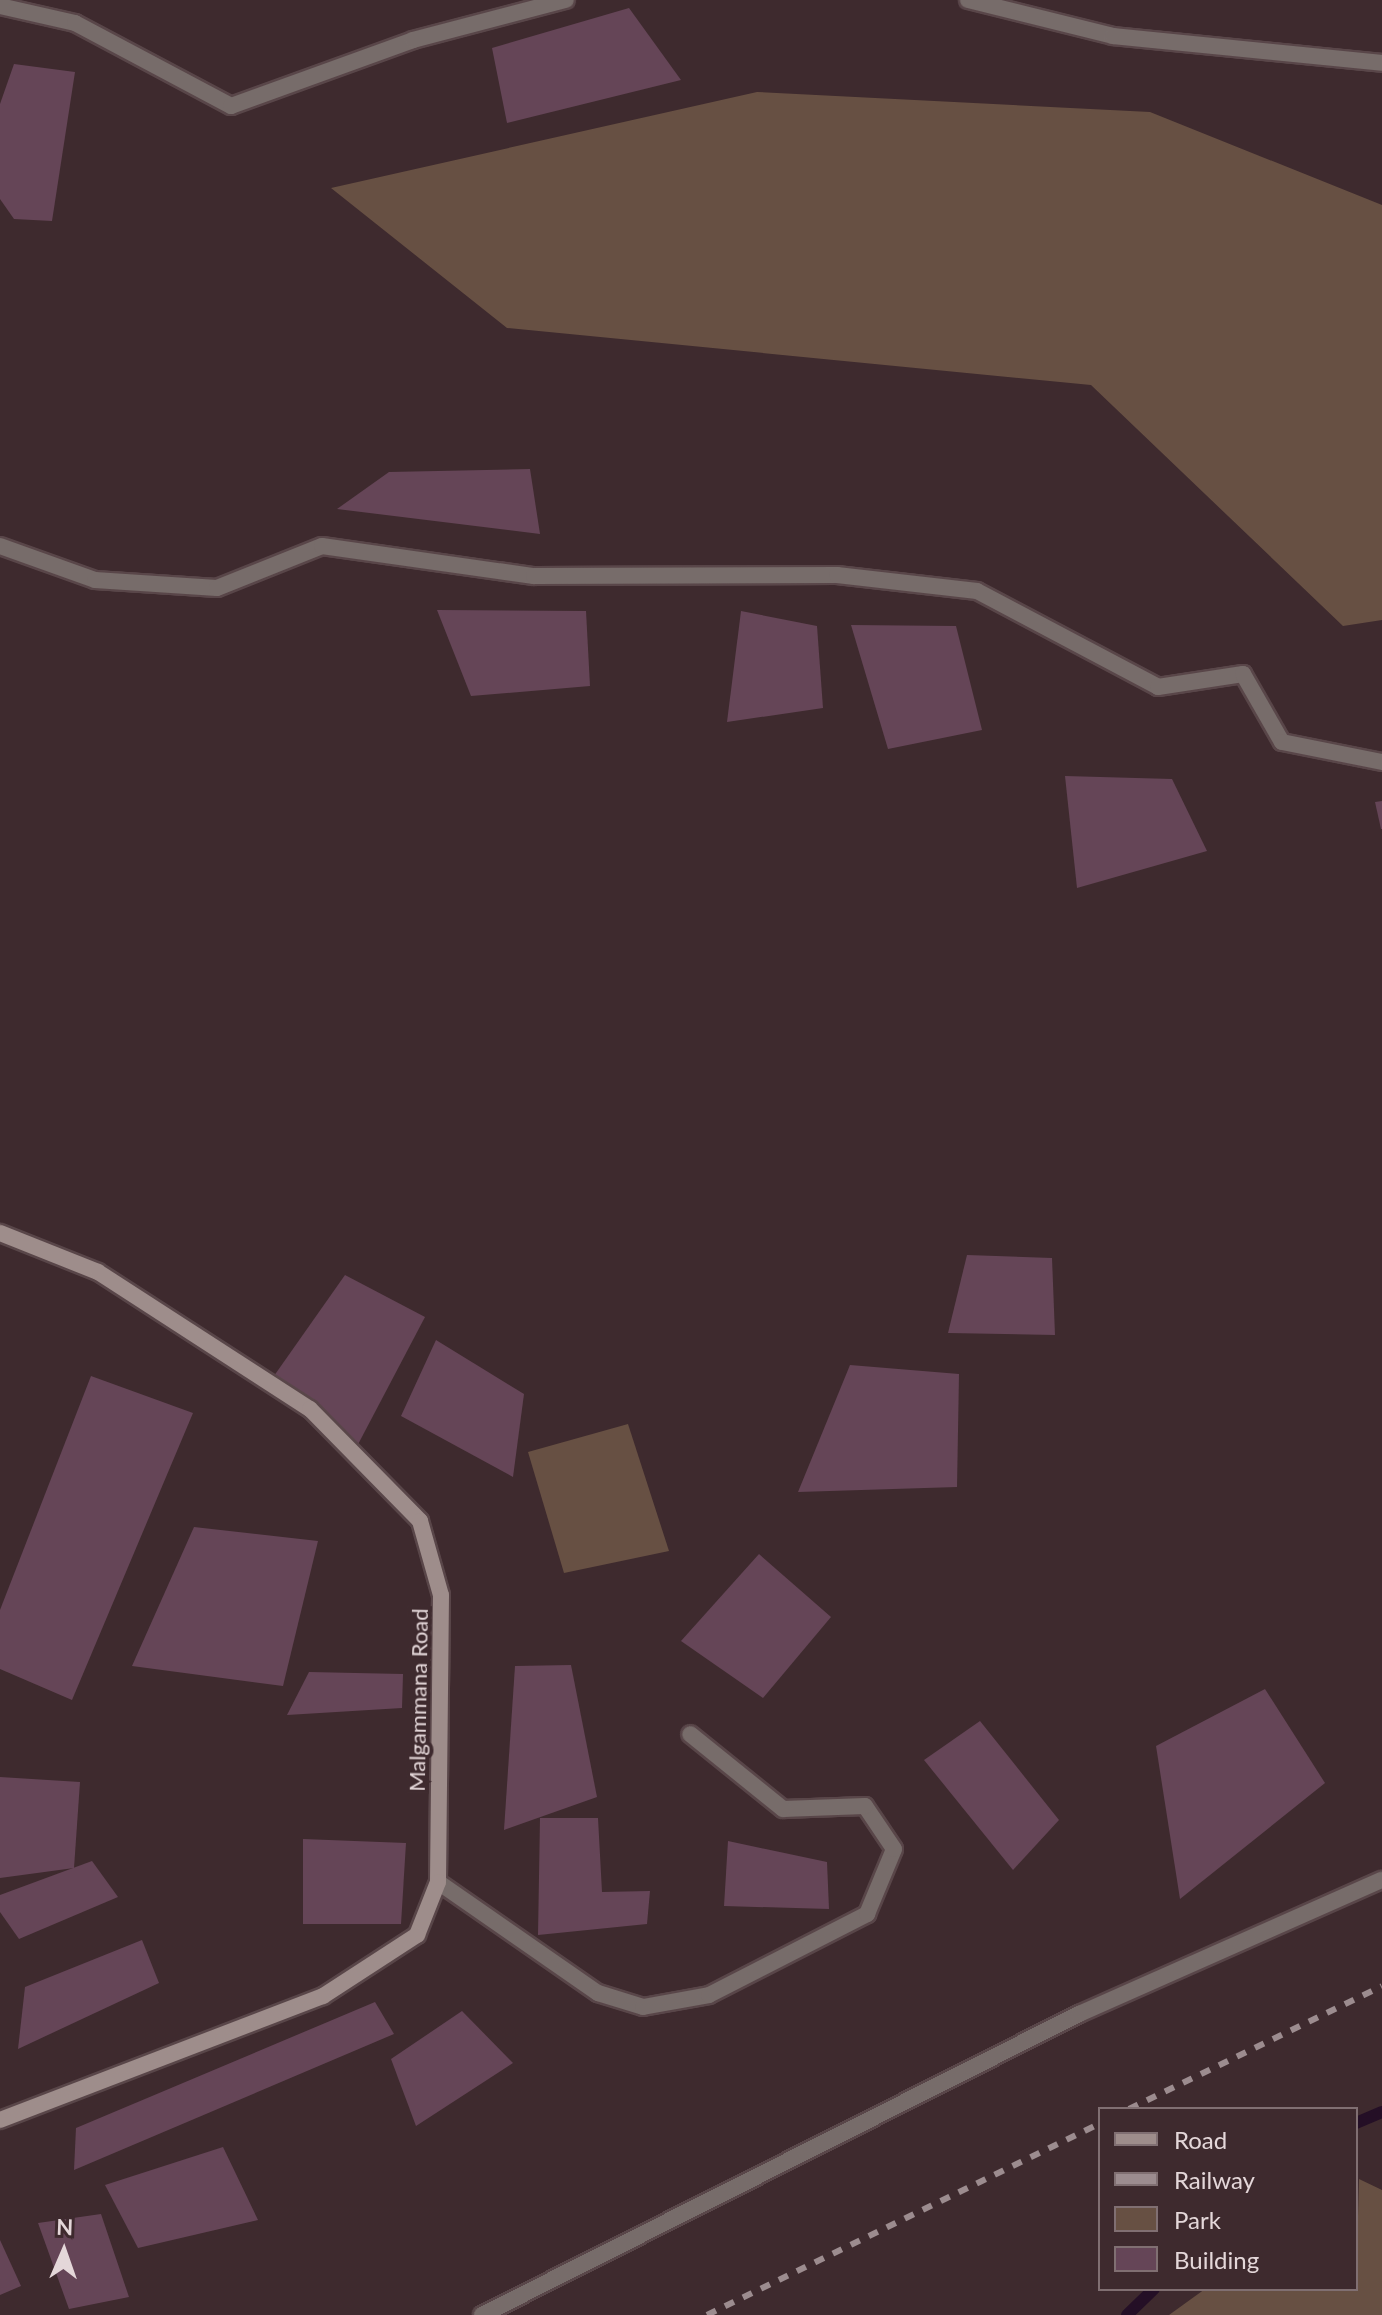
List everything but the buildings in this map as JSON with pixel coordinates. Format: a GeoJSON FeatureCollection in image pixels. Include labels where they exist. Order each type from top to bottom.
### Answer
{"type":"FeatureCollection","features":[{"type":"Feature","properties":{"kind":"street"},"geometry":{"type":"LineString","coordinates":[[0,6],[75,23],[231,106],[413,40],[566,0]]}},
{"type":"Feature","properties":{"kind":"street"},"geometry":{"type":"LineString","coordinates":[[968,0],[1113,36],[1382,63]]}},
{"type":"Feature","properties":{"kind":"street"},"geometry":{"type":"LineString","coordinates":[[0,546],[95,580],[217,588],[322,546],[534,576],[837,575],[977,591],[1158,687],[1243,674],[1282,742],[1382,762]]}},
{"type":"Feature","properties":{"kind":"street","name":"Malgammana Road"},"geometry":{"type":"LineString","coordinates":[[0,1233],[98,1272],[310,1409],[420,1521],[441,1595],[438,1882],[417,1935],[323,1996],[0,2120]]}},
{"type":"Feature","properties":{"kind":"street"},"geometry":{"type":"LineString","coordinates":[[438,1882],[598,1993],[643,2007],[709,1995],[867,1914],[894,1849],[865,1806],[783,1809],[690,1734]]}},
{"type":"Feature","properties":{"kind":"street"},"geometry":{"type":"LineString","coordinates":[[482,2315],[1079,2014],[1382,1880]]}},
{"type":"Feature","properties":{"kind":"green space"},"geometry":{"type":"Polygon","coordinates":[[[757,92],[1150,112],[1382,205],[1382,620],[1343,626],[1091,385],[507,328],[331,188],[757,92]]]}},
{"type":"Feature","properties":{"kind":"green space"},"geometry":{"type":"Polygon","coordinates":[[[628,1424],[669,1551],[564,1573],[528,1452],[628,1424]]]}},
{"type":"Feature","properties":{"kind":"green space"},"geometry":{"type":"Polygon","coordinates":[[[1359,2179],[1382,2190],[1382,2315],[1169,2315],[1202,2291],[1358,2291],[1359,2179]]]}},
{"type":"Feature","properties":{"kind":"waterway"},"geometry":{"type":"LineString","coordinates":[[1358,2122],[1382,2112]]}},
{"type":"Feature","properties":{"kind":"waterway"},"geometry":{"type":"LineString","coordinates":[[1127,2315],[1152,2291]]}},
{"type":"Feature","properties":{"kind":"railway"},"geometry":{"type":"LineString","coordinates":[[1133,2107],[1382,1986]]}},
{"type":"Feature","properties":{"kind":"railway"},"geometry":{"type":"LineString","coordinates":[[707,2315],[1098,2124]]}}]}
